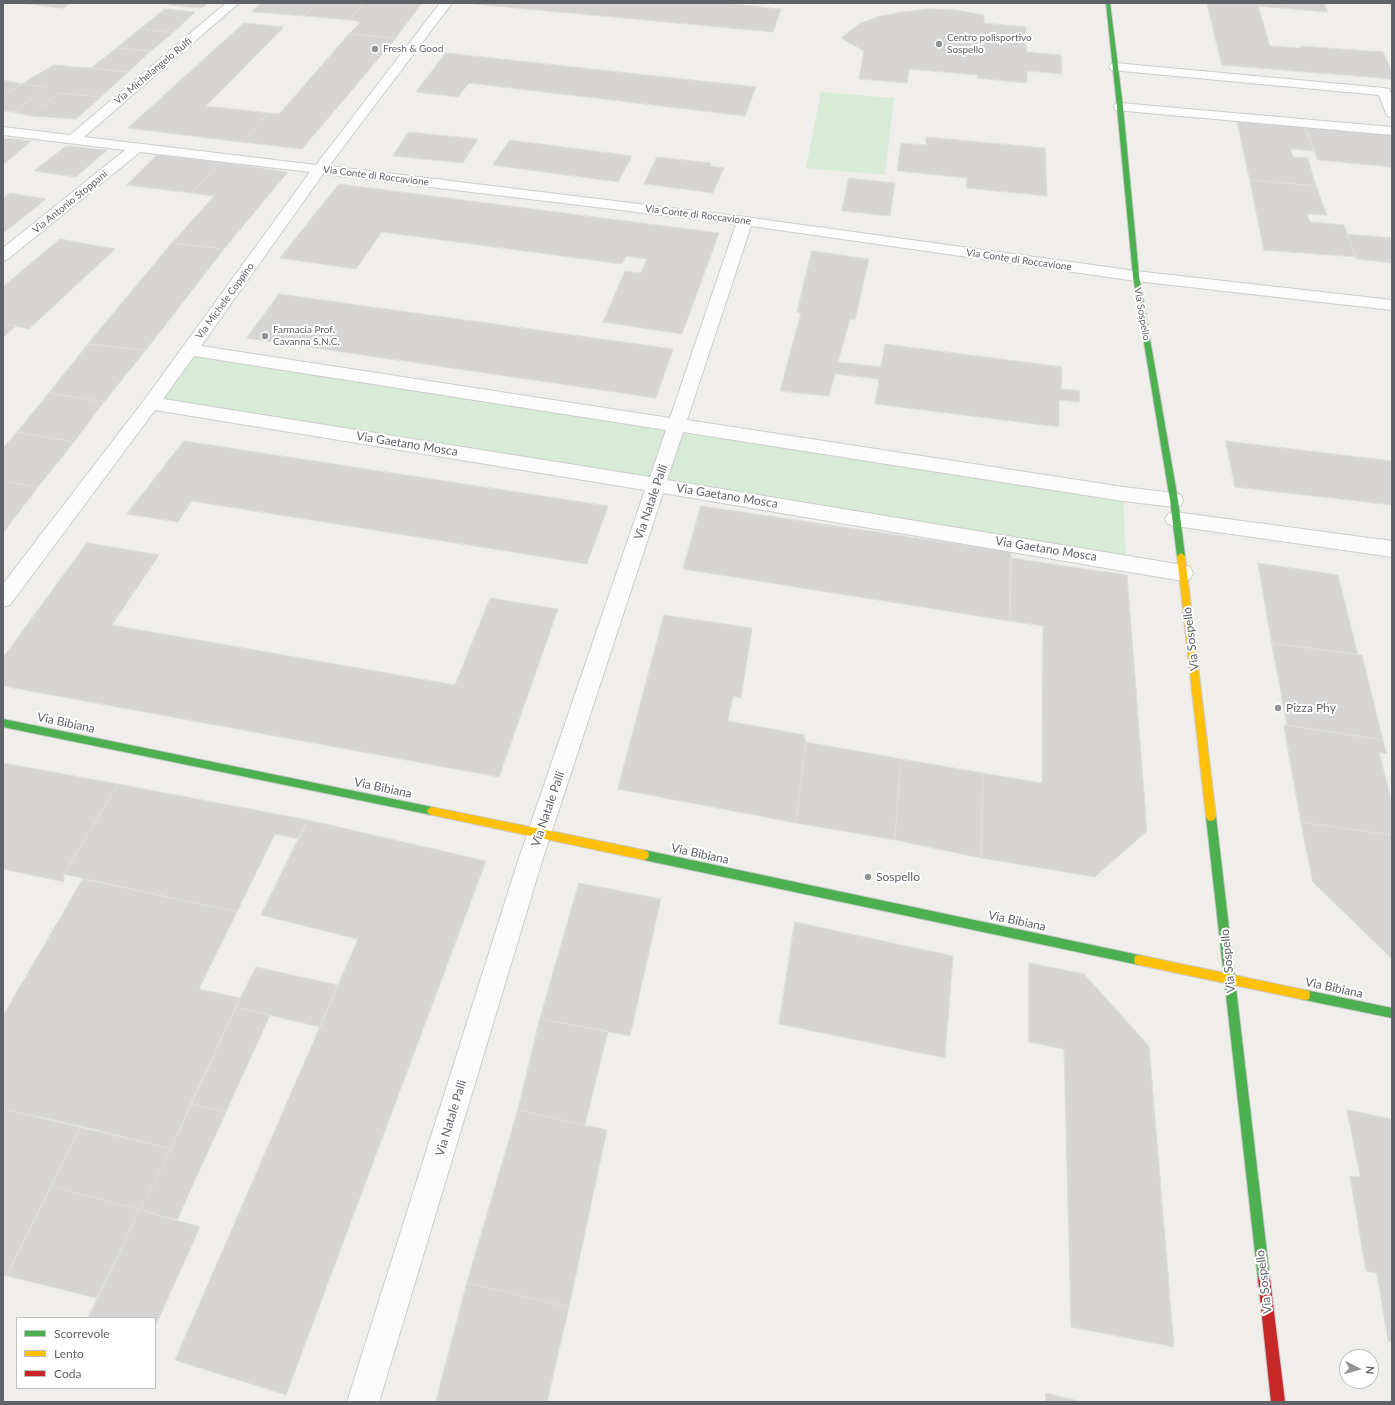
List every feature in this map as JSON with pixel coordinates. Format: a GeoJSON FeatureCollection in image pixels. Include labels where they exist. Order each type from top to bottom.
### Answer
{"type":"FeatureCollection","features":[{"type":"Feature","properties":{"kind":"street","name":"Via Michelangelo Rulfi"},"geometry":{"type":"LineString","coordinates":[[73,139],[233,3]]}},
{"type":"Feature","properties":{"kind":"street","name":"Via Michele Coppino"},"geometry":{"type":"LineString","coordinates":[[3,599],[151,403],[442,3]]}},
{"type":"Feature","properties":{"kind":"street","name":"Via Sospello"},"geometry":{"type":"LineString","coordinates":[[1108,3],[1120,107],[1136,276],[1174,500],[1175,519],[1183,573],[1278,1402]]}},
{"type":"Feature","properties":{"kind":"street"},"geometry":{"type":"LineString","coordinates":[[1115,67],[1384,92],[1392,113]]}},
{"type":"Feature","properties":{"kind":"street"},"geometry":{"type":"LineString","coordinates":[[1120,107],[1392,131]]}},
{"type":"Feature","properties":{"kind":"street","name":"Via Conte di Roccavione"},"geometry":{"type":"LineString","coordinates":[[3,130],[745,221],[1136,276],[1392,305]]}},
{"type":"Feature","properties":{"kind":"street","name":"Via Antonio Stoppani"},"geometry":{"type":"LineString","coordinates":[[3,256],[137,147]]}},
{"type":"Feature","properties":{"kind":"street","name":"Via Natale Palli"},"geometry":{"type":"LineString","coordinates":[[363,1402],[540,833],[656,485],[678,425],[745,221]]}},
{"type":"Feature","properties":{"kind":"street"},"geometry":{"type":"LineString","coordinates":[[190,350],[1123,494],[1174,500]]}},
{"type":"Feature","properties":{"kind":"street","name":"Via Gaetano Mosca"},"geometry":{"type":"LineString","coordinates":[[151,403],[1183,573]]}},
{"type":"Feature","properties":{"kind":"street"},"geometry":{"type":"LineString","coordinates":[[1175,519],[1392,549]]}},
{"type":"Feature","properties":{"kind":"street","name":"Via Bibiana"},"geometry":{"type":"LineString","coordinates":[[3,723],[540,833],[1229,977],[1392,1013]]}},
{"type":"Feature","properties":{"kind":"green space"},"geometry":{"type":"Polygon","coordinates":[[[821,92],[894,98],[885,175],[806,168],[821,92]]]}},
{"type":"Feature","properties":{"kind":"green space"},"geometry":{"type":"Polygon","coordinates":[[[190,350],[1123,494],[1126,562],[151,403],[190,350]]]}},
{"type":"Feature","properties":{"kind":"building"},"geometry":{"type":"Polygon","coordinates":[[[19,3],[71,3],[64,8],[19,3]]]}},
{"type":"Feature","properties":{"kind":"building"},"geometry":{"type":"Polygon","coordinates":[[[171,3],[208,3],[202,8],[169,5],[171,3]]]}},
{"type":"Feature","properties":{"kind":"building"},"geometry":{"type":"Polygon","coordinates":[[[260,3],[317,3],[305,16],[252,12],[260,3]]]}},
{"type":"Feature","properties":{"kind":"building"},"geometry":{"type":"Polygon","coordinates":[[[317,3],[364,3],[350,20],[305,16],[317,3]]]}},
{"type":"Feature","properties":{"kind":"building"},"geometry":{"type":"Polygon","coordinates":[[[364,3],[421,4],[396,38],[349,34],[361,22],[350,20],[364,3]]]}},
{"type":"Feature","properties":{"kind":"building"},"geometry":{"type":"Polygon","coordinates":[[[724,3],[781,9],[773,32],[474,4],[724,3]]]}},
{"type":"Feature","properties":{"kind":"building"},"geometry":{"type":"Polygon","coordinates":[[[1207,3],[1324,3],[1328,12],[1258,6],[1270,46],[1301,48],[1300,46],[1383,52],[1392,71],[1392,79],[1222,65],[1207,3]]]}},
{"type":"Feature","properties":{"kind":"building"},"geometry":{"type":"Polygon","coordinates":[[[165,9],[195,12],[173,33],[140,29],[165,9]]]}},
{"type":"Feature","properties":{"kind":"building","name":"Centro polisportivo Sospello"},"geometry":{"type":"Polygon","coordinates":[[[928,9],[956,10],[984,15],[984,23],[1026,27],[1026,52],[1061,55],[1062,74],[1027,71],[1027,83],[977,78],[977,75],[909,69],[907,83],[859,79],[864,51],[841,38],[859,24],[877,17],[901,12],[928,9]]]}},
{"type":"Feature","properties":{"kind":"building"},"geometry":{"type":"Polygon","coordinates":[[[244,23],[284,27],[206,106],[269,113],[241,142],[128,128],[244,23]]]}},
{"type":"Feature","properties":{"kind":"building"},"geometry":{"type":"Polygon","coordinates":[[[140,29],[173,33],[151,51],[117,48],[140,29]]]}},
{"type":"Feature","properties":{"kind":"building"},"geometry":{"type":"Polygon","coordinates":[[[349,34],[396,38],[302,149],[241,142],[269,113],[279,114],[349,34]]]}},
{"type":"Feature","properties":{"kind":"building"},"geometry":{"type":"Polygon","coordinates":[[[117,48],[151,51],[128,72],[91,68],[117,48]]]}},
{"type":"Feature","properties":{"kind":"building"},"geometry":{"type":"Polygon","coordinates":[[[446,53],[756,87],[745,116],[469,83],[458,97],[416,92],[446,53]]]}},
{"type":"Feature","properties":{"kind":"building"},"geometry":{"type":"Polygon","coordinates":[[[54,65],[128,72],[101,97],[58,93],[31,116],[14,112],[46,87],[22,84],[54,65]]]}},
{"type":"Feature","properties":{"kind":"building"},"geometry":{"type":"Polygon","coordinates":[[[3,80],[22,84],[3,95],[3,80]]]}},
{"type":"Feature","properties":{"kind":"building"},"geometry":{"type":"Polygon","coordinates":[[[22,84],[46,87],[14,112],[3,111],[3,95],[22,84]]]}},
{"type":"Feature","properties":{"kind":"building"},"geometry":{"type":"Polygon","coordinates":[[[58,93],[101,97],[76,119],[31,116],[58,93]]]}},
{"type":"Feature","properties":{"kind":"building"},"geometry":{"type":"Polygon","coordinates":[[[1237,121],[1305,127],[1314,151],[1290,149],[1293,157],[1308,158],[1316,186],[1250,180],[1237,121]]]}},
{"type":"Feature","properties":{"kind":"building"},"geometry":{"type":"Polygon","coordinates":[[[1305,127],[1392,134],[1392,167],[1318,160],[1305,127]]]}},
{"type":"Feature","properties":{"kind":"building"},"geometry":{"type":"Polygon","coordinates":[[[409,132],[478,139],[463,163],[393,156],[409,132]]]}},
{"type":"Feature","properties":{"kind":"building"},"geometry":{"type":"Polygon","coordinates":[[[926,137],[1045,148],[1047,196],[966,188],[967,178],[897,171],[901,143],[926,145],[926,137]]]}},
{"type":"Feature","properties":{"kind":"building"},"geometry":{"type":"Polygon","coordinates":[[[3,138],[31,141],[4,164],[3,138]]]}},
{"type":"Feature","properties":{"kind":"building"},"geometry":{"type":"Polygon","coordinates":[[[510,140],[632,156],[618,182],[493,165],[510,140]]]}},
{"type":"Feature","properties":{"kind":"building"},"geometry":{"type":"Polygon","coordinates":[[[66,146],[107,150],[76,177],[34,171],[66,146]]]}},
{"type":"Feature","properties":{"kind":"building"},"geometry":{"type":"Polygon","coordinates":[[[157,155],[221,162],[191,193],[127,185],[157,155]]]}},
{"type":"Feature","properties":{"kind":"building"},"geometry":{"type":"Polygon","coordinates":[[[657,157],[711,163],[710,166],[724,168],[713,193],[644,184],[657,157]]]}},
{"type":"Feature","properties":{"kind":"building"},"geometry":{"type":"Polygon","coordinates":[[[221,162],[288,172],[224,249],[172,243],[214,196],[191,193],[221,162]]]}},
{"type":"Feature","properties":{"kind":"building"},"geometry":{"type":"Polygon","coordinates":[[[849,178],[895,183],[890,216],[842,211],[849,178]]]}},
{"type":"Feature","properties":{"kind":"building"},"geometry":{"type":"Polygon","coordinates":[[[1250,180],[1316,186],[1327,215],[1307,214],[1310,222],[1344,225],[1356,257],[1264,250],[1250,180]]]}},
{"type":"Feature","properties":{"kind":"building"},"geometry":{"type":"Polygon","coordinates":[[[339,184],[719,233],[682,334],[603,322],[625,271],[641,273],[647,259],[626,256],[622,264],[382,232],[356,269],[280,258],[339,184]]]}},
{"type":"Feature","properties":{"kind":"building"},"geometry":{"type":"Polygon","coordinates":[[[10,193],[46,199],[5,232],[3,231],[3,199],[10,193]]]}},
{"type":"Feature","properties":{"kind":"building"},"geometry":{"type":"Polygon","coordinates":[[[1347,234],[1392,238],[1392,263],[1357,259],[1347,234]]]}},
{"type":"Feature","properties":{"kind":"building"},"geometry":{"type":"Polygon","coordinates":[[[60,239],[115,249],[29,329],[3,324],[3,287],[60,239]]]}},
{"type":"Feature","properties":{"kind":"building"},"geometry":{"type":"Polygon","coordinates":[[[172,243],[224,249],[146,350],[88,344],[172,243]]]}},
{"type":"Feature","properties":{"kind":"building"},"geometry":{"type":"Polygon","coordinates":[[[812,251],[869,259],[855,320],[850,319],[838,362],[881,367],[885,344],[1062,367],[1061,389],[1080,391],[1079,402],[1059,400],[1059,427],[875,404],[879,379],[835,374],[829,396],[780,391],[801,313],[797,312],[812,251]]]}},
{"type":"Feature","properties":{"kind":"building"},"geometry":{"type":"Polygon","coordinates":[[[279,294],[673,349],[656,398],[247,338],[279,294]]]}},
{"type":"Feature","properties":{"kind":"building"},"geometry":{"type":"Polygon","coordinates":[[[3,324],[16,326],[3,338],[3,324]]]}},
{"type":"Feature","properties":{"kind":"building"},"geometry":{"type":"Polygon","coordinates":[[[88,344],[146,350],[104,402],[49,393],[88,344]]]}},
{"type":"Feature","properties":{"kind":"building"},"geometry":{"type":"Polygon","coordinates":[[[49,393],[104,402],[74,442],[17,432],[49,393]]]}},
{"type":"Feature","properties":{"kind":"building"},"geometry":{"type":"Polygon","coordinates":[[[17,432],[74,442],[38,487],[3,481],[3,448],[17,432]]]}},
{"type":"Feature","properties":{"kind":"building"},"geometry":{"type":"Polygon","coordinates":[[[184,441],[608,506],[587,564],[192,501],[178,522],[127,514],[184,441]]]}},
{"type":"Feature","properties":{"kind":"building"},"geometry":{"type":"Polygon","coordinates":[[[1226,441],[1392,461],[1392,505],[1235,487],[1226,441]]]}},
{"type":"Feature","properties":{"kind":"building"},"geometry":{"type":"Polygon","coordinates":[[[3,481],[38,487],[3,533],[3,481]]]}},
{"type":"Feature","properties":{"kind":"building"},"geometry":{"type":"Polygon","coordinates":[[[701,506],[1011,552],[1010,621],[683,569],[701,506]]]}},
{"type":"Feature","properties":{"kind":"building"},"geometry":{"type":"Polygon","coordinates":[[[87,543],[159,555],[112,625],[455,685],[490,598],[558,609],[499,777],[3,686],[3,658],[87,543]]]}},
{"type":"Feature","properties":{"kind":"building"},"geometry":{"type":"Polygon","coordinates":[[[1011,558],[1127,575],[1147,831],[1095,877],[981,858],[983,773],[1042,783],[1043,626],[1010,621],[1011,558]]]}},
{"type":"Feature","properties":{"kind":"building"},"geometry":{"type":"Polygon","coordinates":[[[1258,563],[1338,575],[1358,655],[1272,643],[1258,563]]]}},
{"type":"Feature","properties":{"kind":"building"},"geometry":{"type":"Polygon","coordinates":[[[664,615],[752,628],[741,698],[733,696],[728,721],[804,735],[806,742],[796,823],[618,789],[664,615]]]}},
{"type":"Feature","properties":{"kind":"building"},"geometry":{"type":"Polygon","coordinates":[[[1272,643],[1362,655],[1383,740],[1287,725],[1272,643]]]}},
{"type":"Feature","properties":{"kind":"building"},"geometry":{"type":"Polygon","coordinates":[[[1284,725],[1383,740],[1387,754],[1379,752],[1392,803],[1392,835],[1301,822],[1284,725]]]}},
{"type":"Feature","properties":{"kind":"building"},"geometry":{"type":"Polygon","coordinates":[[[806,742],[901,759],[895,840],[796,823],[806,742]]]}},
{"type":"Feature","properties":{"kind":"building"},"geometry":{"type":"Polygon","coordinates":[[[901,759],[983,773],[981,858],[895,840],[901,759]]]}},
{"type":"Feature","properties":{"kind":"building"},"geometry":{"type":"Polygon","coordinates":[[[3,763],[118,784],[64,874],[64,882],[3,869],[3,763]]]}},
{"type":"Feature","properties":{"kind":"building"},"geometry":{"type":"Polygon","coordinates":[[[118,784],[308,820],[299,839],[275,834],[237,912],[64,874],[118,784]]]}},
{"type":"Feature","properties":{"kind":"building"},"geometry":{"type":"Polygon","coordinates":[[[308,820],[486,861],[286,1395],[175,1360],[358,939],[261,915],[308,820]]]}},
{"type":"Feature","properties":{"kind":"building"},"geometry":{"type":"Polygon","coordinates":[[[1301,822],[1392,835],[1392,959],[1313,882],[1301,822]]]}},
{"type":"Feature","properties":{"kind":"building"},"geometry":{"type":"Polygon","coordinates":[[[83,879],[237,912],[199,989],[240,998],[171,1149],[3,1109],[3,1016],[83,879]]]}},
{"type":"Feature","properties":{"kind":"building"},"geometry":{"type":"Polygon","coordinates":[[[579,883],[661,899],[630,1036],[540,1019],[579,883]]]}},
{"type":"Feature","properties":{"kind":"building"},"geometry":{"type":"Polygon","coordinates":[[[795,922],[953,956],[945,1058],[779,1024],[795,922]]]}},
{"type":"Feature","properties":{"kind":"building"},"geometry":{"type":"Polygon","coordinates":[[[1029,963],[1084,974],[1149,1046],[1174,1347],[1071,1327],[1064,1049],[1029,1042],[1029,963]]]}},
{"type":"Feature","properties":{"kind":"building"},"geometry":{"type":"Polygon","coordinates":[[[256,967],[338,985],[320,1027],[236,1007],[256,967]]]}},
{"type":"Feature","properties":{"kind":"building"},"geometry":{"type":"Polygon","coordinates":[[[236,1007],[270,1015],[226,1112],[191,1104],[236,1007]]]}},
{"type":"Feature","properties":{"kind":"building"},"geometry":{"type":"Polygon","coordinates":[[[540,1019],[608,1031],[585,1125],[518,1110],[540,1019]]]}},
{"type":"Feature","properties":{"kind":"building"},"geometry":{"type":"Polygon","coordinates":[[[191,1104],[226,1112],[177,1220],[140,1210],[171,1149],[191,1104]]]}},
{"type":"Feature","properties":{"kind":"building"},"geometry":{"type":"Polygon","coordinates":[[[3,1109],[81,1126],[7,1276],[3,1275],[3,1109]]]}},
{"type":"Feature","properties":{"kind":"building"},"geometry":{"type":"Polygon","coordinates":[[[518,1110],[607,1130],[569,1307],[467,1283],[518,1110]]]}},
{"type":"Feature","properties":{"kind":"building"},"geometry":{"type":"Polygon","coordinates":[[[1347,1110],[1392,1119],[1392,1342],[1388,1341],[1377,1273],[1366,1271],[1350,1176],[1360,1177],[1347,1110]]]}},
{"type":"Feature","properties":{"kind":"building"},"geometry":{"type":"Polygon","coordinates":[[[81,1126],[171,1149],[140,1210],[51,1186],[81,1126]]]}},
{"type":"Feature","properties":{"kind":"building"},"geometry":{"type":"Polygon","coordinates":[[[51,1186],[140,1210],[97,1298],[7,1276],[51,1186]]]}},
{"type":"Feature","properties":{"kind":"building"},"geometry":{"type":"Polygon","coordinates":[[[140,1210],[200,1227],[156,1325],[156,1317],[88,1317],[140,1210]]]}},
{"type":"Feature","properties":{"kind":"building"},"geometry":{"type":"Polygon","coordinates":[[[467,1283],[569,1307],[547,1402],[436,1402],[467,1283]]]}},
{"type":"Feature","properties":{"kind":"building"},"geometry":{"type":"Polygon","coordinates":[[[1046,1393],[1082,1402],[1046,1402],[1046,1393]]]}},
{"type":"Feature","properties":{"kind":"traffic: fast"},"geometry":{"type":"LineString","coordinates":[[1108,3],[1120,107],[1136,276],[1174,500],[1181,556]]}},
{"type":"Feature","properties":{"kind":"traffic: fast"},"geometry":{"type":"LineString","coordinates":[[3,723],[432,811]]}},
{"type":"Feature","properties":{"kind":"traffic: fast"},"geometry":{"type":"LineString","coordinates":[[1211,817],[1264,1279]]}},
{"type":"Feature","properties":{"kind":"traffic: fast"},"geometry":{"type":"LineString","coordinates":[[644,855],[1139,960]]}},
{"type":"Feature","properties":{"kind":"traffic: fast"},"geometry":{"type":"LineString","coordinates":[[1305,995],[1392,1013]]}},
{"type":"Feature","properties":{"kind":"traffic: slow"},"geometry":{"type":"LineString","coordinates":[[1181,556],[1211,817]]}},
{"type":"Feature","properties":{"kind":"traffic: slow"},"geometry":{"type":"LineString","coordinates":[[432,811],[644,855]]}},
{"type":"Feature","properties":{"kind":"traffic: slow"},"geometry":{"type":"LineString","coordinates":[[1139,960],[1305,995]]}},
{"type":"Feature","properties":{"kind":"traffic: jam"},"geometry":{"type":"LineString","coordinates":[[1264,1279],[1278,1402]]}},
{"type":"Feature","properties":{"kind":"place","name":"Centro polisportivo Sospello"},"geometry":{"type":"Point","coordinates":[939,44]}},
{"type":"Feature","properties":{"kind":"place","name":"Fresh & Good"},"geometry":{"type":"Point","coordinates":[375,49]}},
{"type":"Feature","properties":{"kind":"place","name":"Farmacia Prof. Cavanna S.N.C."},"geometry":{"type":"Point","coordinates":[265,336]}},
{"type":"Feature","properties":{"kind":"place","name":"Pizza Phy"},"geometry":{"type":"Point","coordinates":[1278,708]}},
{"type":"Feature","properties":{"kind":"place","name":"Sospello"},"geometry":{"type":"Point","coordinates":[868,877]}}]}
